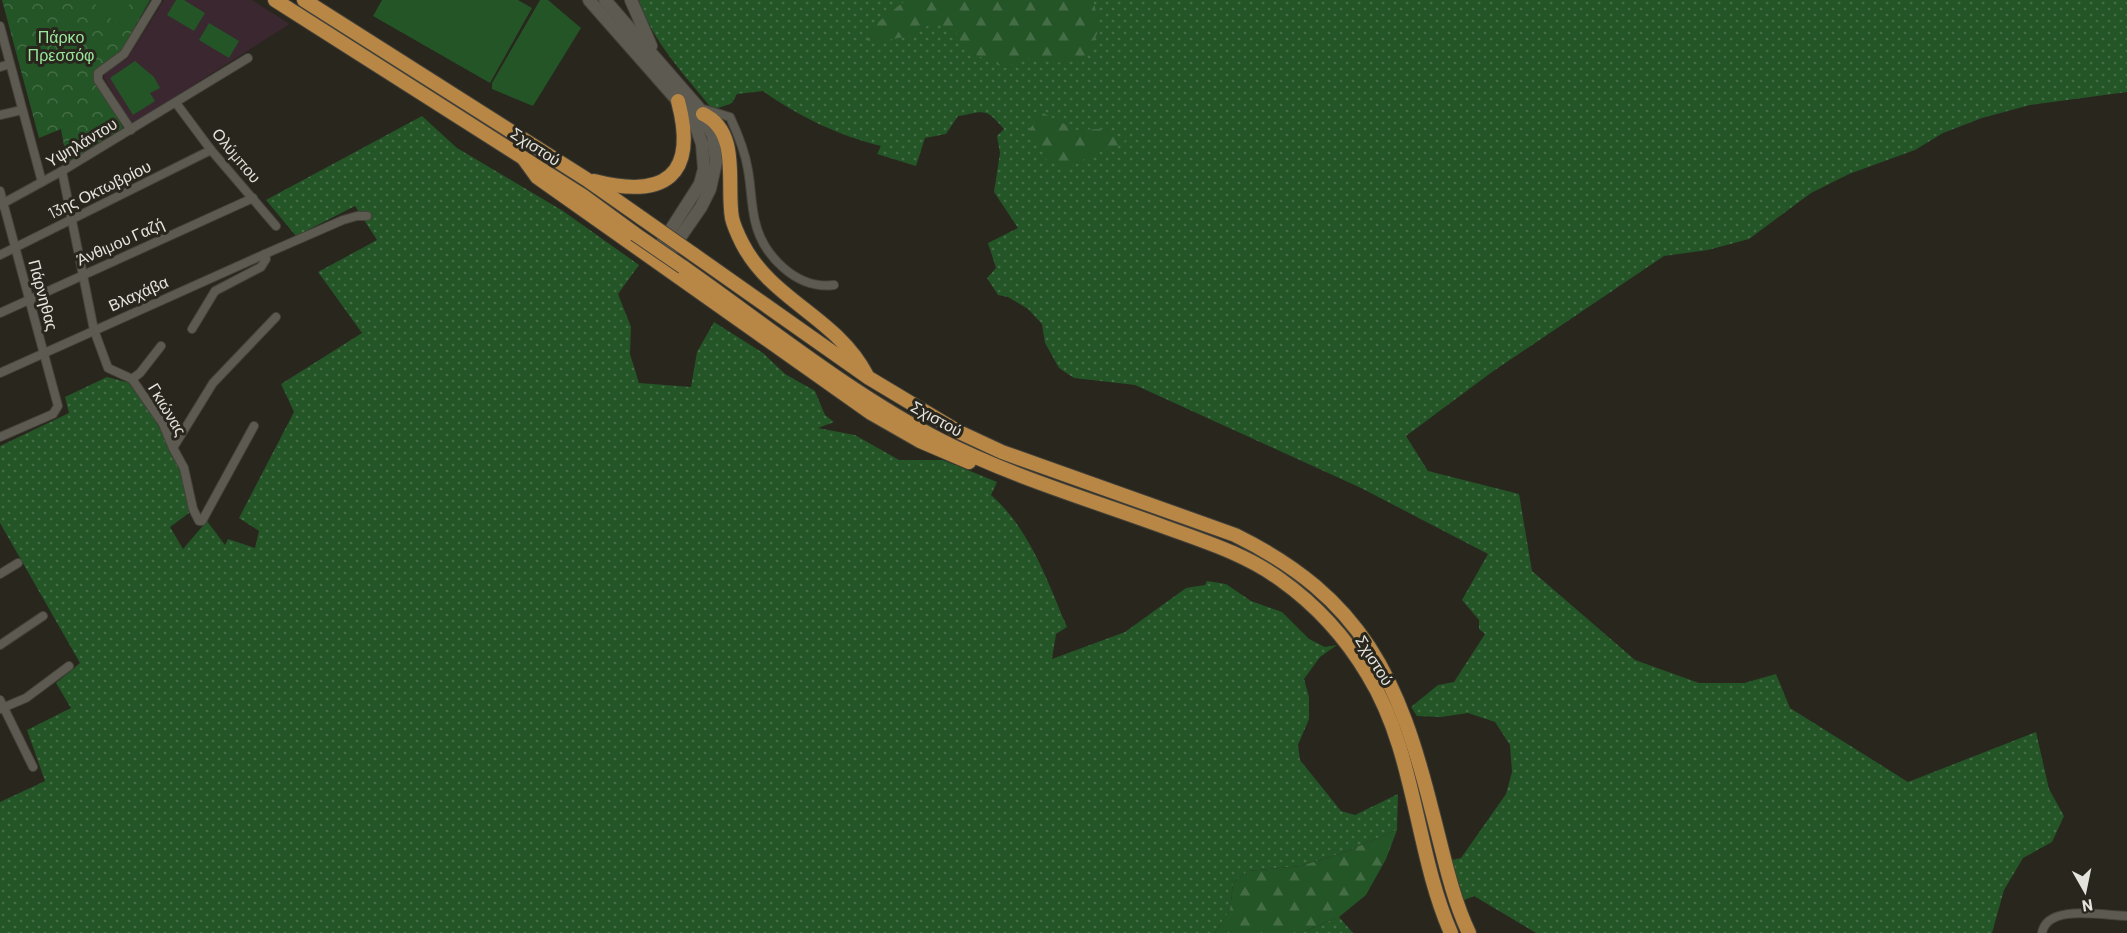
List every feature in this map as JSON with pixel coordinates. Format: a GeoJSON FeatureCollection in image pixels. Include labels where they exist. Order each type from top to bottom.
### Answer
{"type":"FeatureCollection","features":[{"type":"Feature","properties":{"kind":"main road","name":"Σχιστού"},"geometry":{"type":"LineString","coordinates":[[275,0],[524,159],[879,404],[937,439],[995,466],[1228,550],[1280,578],[1320,613],[1370,677],[1390,721],[1441,907],[1451,933]]}},
{"type":"Feature","properties":{"kind":"main road","name":"Σχιστού"},"geometry":{"type":"LineString","coordinates":[[304,0],[586,179],[869,378],[946,425],[1002,452],[1234,535],[1289,566],[1332,602],[1384,669],[1405,714],[1455,901],[1469,933]]}},
{"type":"Feature","properties":{"kind":"main road"},"geometry":{"type":"LineString","coordinates":[[590,0],[678,101],[699,132],[704,169],[696,193],[656,263]]}},
{"type":"Feature","properties":{"kind":"main road"},"geometry":{"type":"LineString","coordinates":[[605,0],[701,111],[711,129],[715,149],[716,162],[710,189],[701,207],[656,263]]}},
{"type":"Feature","properties":{"kind":"main road"},"geometry":{"type":"LineString","coordinates":[[631,0],[660,63]]}},
{"type":"Feature","properties":{"kind":"main road"},"geometry":{"type":"LineString","coordinates":[[586,179],[636,189],[656,185],[670,175],[682,157],[684,148],[684,128],[678,101]]}},
{"type":"Feature","properties":{"kind":"main road"},"geometry":{"type":"LineString","coordinates":[[701,111],[717,122],[726,139],[732,219],[747,252],[773,285],[842,338],[869,378]]}},
{"type":"Feature","properties":{"kind":"main road"},"geometry":{"type":"LineString","coordinates":[[524,159],[537,177],[656,263],[901,432],[952,457],[995,466]]}},
{"type":"Feature","properties":{"kind":"street"},"geometry":{"type":"LineString","coordinates":[[131,130],[98,80],[98,73],[124,54],[158,0]]}},
{"type":"Feature","properties":{"kind":"street"},"geometry":{"type":"LineString","coordinates":[[0,26],[42,182]]}},
{"type":"Feature","properties":{"kind":"street","name":"Υψηλάντου"},"geometry":{"type":"LineString","coordinates":[[2,205],[249,58]]}},
{"type":"Feature","properties":{"kind":"street"},"geometry":{"type":"LineString","coordinates":[[0,67],[10,64]]}},
{"type":"Feature","properties":{"kind":"street","name":"Ολύμπου"},"geometry":{"type":"LineString","coordinates":[[176,103],[211,150],[276,226]]}},
{"type":"Feature","properties":{"kind":"street"},"geometry":{"type":"LineString","coordinates":[[0,115],[22,110]]}},
{"type":"Feature","properties":{"kind":"street"},"geometry":{"type":"LineString","coordinates":[[701,111],[730,117],[748,171],[754,220],[759,236],[770,252],[798,279],[812,286],[834,285]]}},
{"type":"Feature","properties":{"kind":"street","name":"13ης Οκτωβρίου"},"geometry":{"type":"LineString","coordinates":[[0,255],[211,150]]}},
{"type":"Feature","properties":{"kind":"street","name":"Γκιώνας"},"geometry":{"type":"LineString","coordinates":[[62,171],[94,330],[108,368],[132,379],[163,424],[172,448]]}},
{"type":"Feature","properties":{"kind":"street","name":"Πάρνηθας"},"geometry":{"type":"LineString","coordinates":[[0,192],[58,406],[53,414],[0,437]]}},
{"type":"Feature","properties":{"kind":"street","name":"Άνθιμου Γαζή"},"geometry":{"type":"LineString","coordinates":[[0,313],[253,198]]}},
{"type":"Feature","properties":{"kind":"street","name":"Βλαχάβα"},"geometry":{"type":"LineString","coordinates":[[0,374],[265,254],[357,216],[367,216]]}},
{"type":"Feature","properties":{"kind":"street"},"geometry":{"type":"LineString","coordinates":[[192,329],[215,291],[261,267],[266,259],[265,254]]}},
{"type":"Feature","properties":{"kind":"street","name":"Γκιώνας"},"geometry":{"type":"LineString","coordinates":[[172,448],[213,382],[276,317]]}},
{"type":"Feature","properties":{"kind":"street"},"geometry":{"type":"LineString","coordinates":[[132,379],[140,374],[160,346]]}},
{"type":"Feature","properties":{"kind":"street"},"geometry":{"type":"LineString","coordinates":[[172,448],[184,468],[193,509],[199,521],[202,521],[254,426]]}},
{"type":"Feature","properties":{"kind":"street"},"geometry":{"type":"LineString","coordinates":[[0,574],[18,563]]}},
{"type":"Feature","properties":{"kind":"street"},"geometry":{"type":"LineString","coordinates":[[0,645],[43,616]]}},
{"type":"Feature","properties":{"kind":"street"},"geometry":{"type":"LineString","coordinates":[[33,767],[1,705],[26,698],[69,666]]}},
{"type":"Feature","properties":{"kind":"street"},"geometry":{"type":"LineString","coordinates":[[2042,933],[2044,924],[2048,920],[2063,914],[2127,916]]}},
{"type":"Feature","properties":{"kind":"shaded area"},"geometry":{"type":"Polygon","coordinates":[[[164,0],[252,0],[290,24],[132,124],[104,78],[105,72],[127,59],[164,0]]]}},
{"type":"Feature","properties":{"kind":"green space","name":"Πάρκο Πρεσσόφ"},"geometry":{"type":"Polygon","coordinates":[[[2,0],[150,0],[122,49],[93,77],[123,128],[67,162],[61,129],[39,138],[2,0]]]}},
{"type":"Feature","properties":{"kind":"green space"},"geometry":{"type":"Polygon","coordinates":[[[99,0],[132,0],[118,23],[94,8],[99,0]]]}},
{"type":"Feature","properties":{"kind":"green space"},"geometry":{"type":"Polygon","coordinates":[[[176,0],[184,0],[205,13],[194,31],[167,15],[176,0]]]}},
{"type":"Feature","properties":{"kind":"green space"},"geometry":{"type":"Polygon","coordinates":[[[382,0],[518,0],[532,8],[490,83],[373,16],[382,0]]]}},
{"type":"Feature","properties":{"kind":"green space"},"geometry":{"type":"Polygon","coordinates":[[[540,0],[548,0],[581,28],[533,106],[492,89],[492,83],[540,0]]]}},
{"type":"Feature","properties":{"kind":"green space"},"geometry":{"type":"Polygon","coordinates":[[[639,0],[2127,0],[2127,92],[2030,105],[1982,118],[1943,133],[1915,150],[1849,174],[1811,193],[1749,239],[1708,250],[1664,256],[1492,372],[1406,436],[1428,471],[1519,494],[1532,571],[1635,660],[1699,683],[1744,683],[1776,674],[1790,708],[1908,782],[2036,732],[2049,789],[2064,816],[2052,842],[2023,858],[2004,890],[1992,933],[1536,933],[1474,896],[1462,901],[1452,860],[1461,858],[1506,794],[1512,772],[1510,745],[1495,722],[1468,713],[1441,717],[1417,716],[1411,707],[1438,685],[1454,682],[1485,634],[1479,629],[1479,620],[1462,600],[1488,554],[1361,488],[1135,385],[1074,378],[1059,368],[1045,343],[1042,324],[1028,309],[1008,297],[998,295],[987,278],[996,268],[988,243],[1018,228],[994,192],[1000,153],[997,136],[1004,129],[988,114],[979,112],[958,116],[946,134],[925,138],[916,166],[877,154],[881,146],[850,137],[819,124],[790,109],[763,91],[737,94],[732,103],[713,110],[661,44],[639,0]]]}},
{"type":"Feature","properties":{"kind":"green space"},"geometry":{"type":"Polygon","coordinates":[[[906,0],[1093,0],[1100,27],[1086,58],[1056,63],[1024,57],[1005,68],[965,50],[954,29],[934,23],[904,37],[865,44],[876,24],[906,0]]]}},
{"type":"Feature","properties":{"kind":"green space"},"geometry":{"type":"Polygon","coordinates":[[[209,23],[239,41],[229,58],[199,40],[209,23]]]}},
{"type":"Feature","properties":{"kind":"green space"},"geometry":{"type":"Polygon","coordinates":[[[135,61],[154,77],[160,88],[150,93],[155,101],[133,115],[110,78],[135,61]]]}},
{"type":"Feature","properties":{"kind":"green space"},"geometry":{"type":"Polygon","coordinates":[[[1041,112],[1076,130],[1102,129],[1126,140],[1116,146],[1098,150],[1069,169],[1047,161],[1042,147],[1028,132],[1041,112]]]}},
{"type":"Feature","properties":{"kind":"green space"},"geometry":{"type":"Polygon","coordinates":[[[422,116],[457,148],[563,211],[639,265],[618,294],[631,327],[630,354],[639,383],[691,387],[697,352],[714,322],[763,353],[785,374],[815,391],[825,415],[834,422],[818,428],[855,435],[899,460],[943,460],[997,482],[991,495],[1017,523],[1027,539],[1067,627],[1056,634],[1052,659],[1125,632],[1186,588],[1205,585],[1207,581],[1226,584],[1251,601],[1282,612],[1309,639],[1325,647],[1337,645],[1320,657],[1304,679],[1309,697],[1309,719],[1298,745],[1300,760],[1341,811],[1355,815],[1398,794],[1397,830],[1345,852],[1301,866],[1248,871],[1233,883],[1230,910],[1215,933],[0,933],[0,802],[45,781],[27,730],[71,708],[56,683],[80,663],[0,523],[0,446],[69,413],[65,397],[107,377],[130,383],[168,444],[182,476],[189,513],[170,527],[183,549],[207,521],[225,545],[228,539],[255,548],[259,531],[239,518],[294,412],[281,384],[362,333],[318,272],[377,240],[355,206],[296,236],[266,200],[422,116]]]}},
{"type":"Feature","properties":{"kind":"green space"},"geometry":{"type":"Polygon","coordinates":[[[1397,830],[1386,859],[1366,895],[1339,917],[1300,933],[1215,933],[1230,910],[1233,883],[1248,871],[1301,866],[1345,852],[1397,830]]]}},
{"type":"Feature","properties":{"kind":"green space"},"geometry":{"type":"Polygon","coordinates":[[[1339,917],[1353,933],[1300,933],[1339,917]]]}}]}
